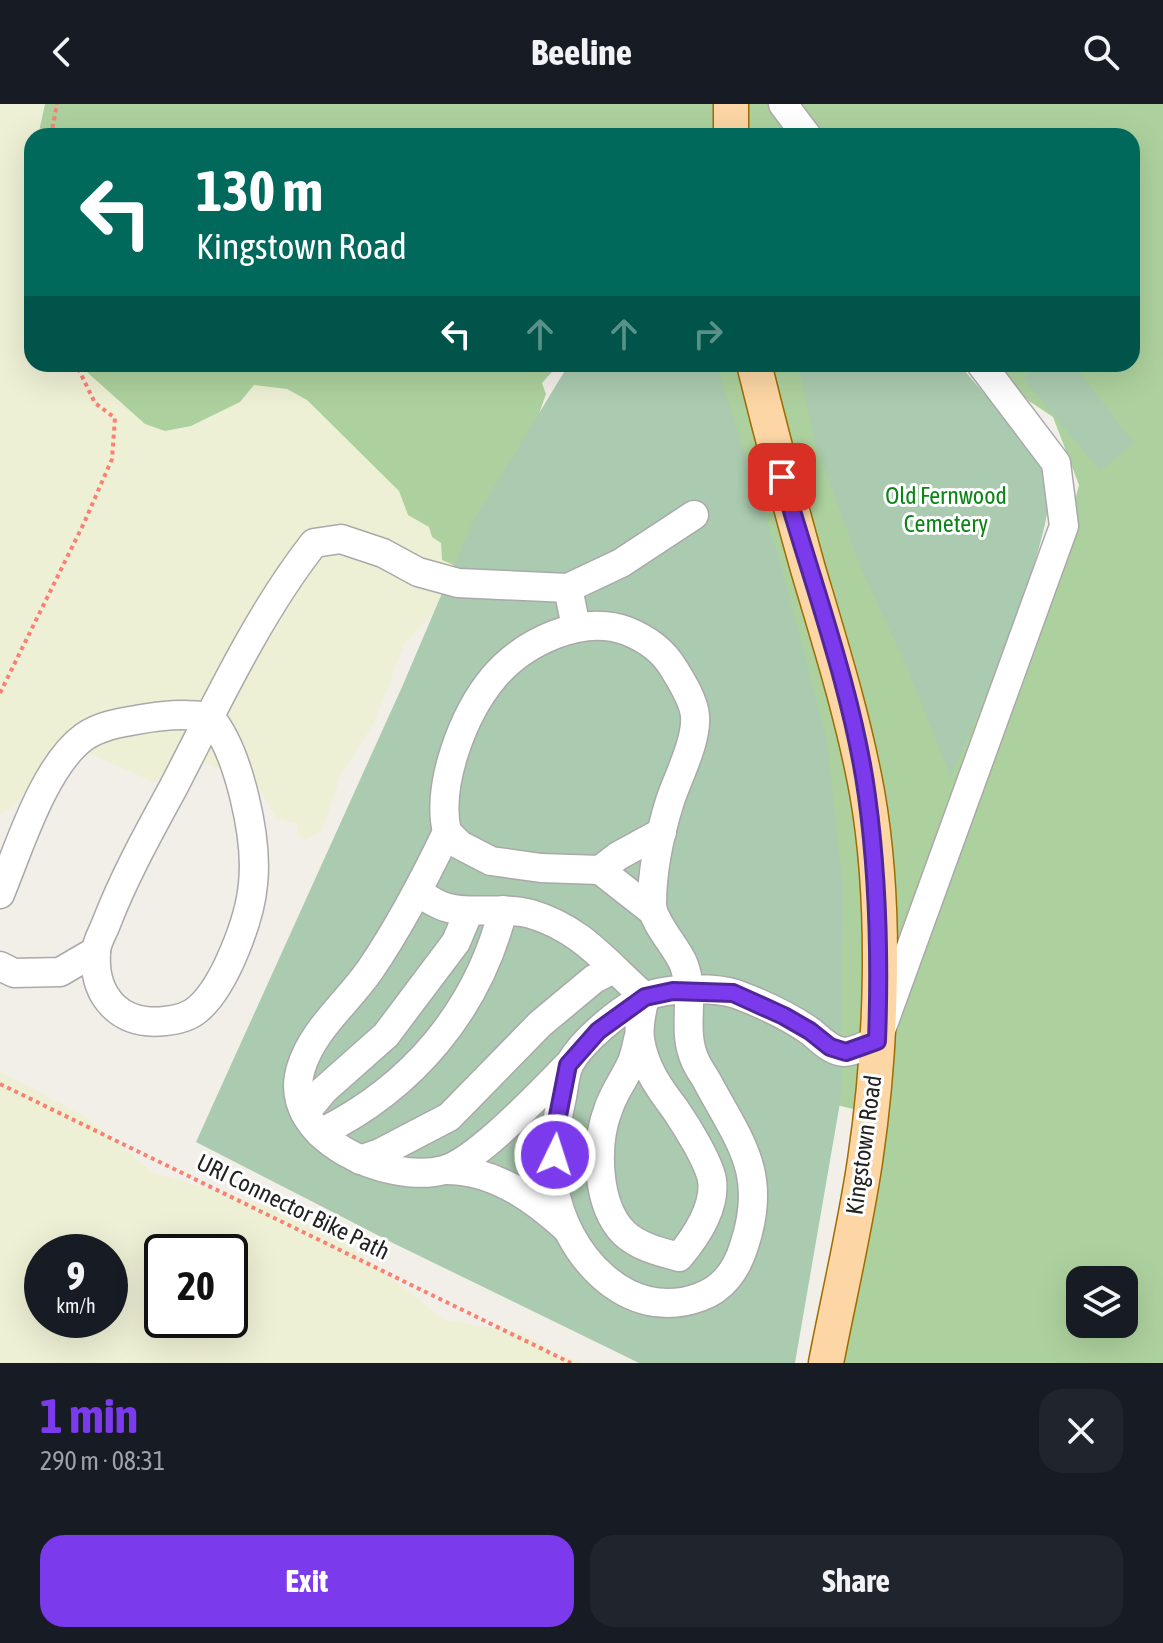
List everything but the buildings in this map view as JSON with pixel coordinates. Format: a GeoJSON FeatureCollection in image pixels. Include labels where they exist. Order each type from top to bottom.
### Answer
{"type":"FeatureCollection","features":[{"type":"Feature","properties":{"kind":"main road"},"geometry":{"type":"LineString","coordinates":[[731,104],[731,128]]}},
{"type":"Feature","properties":{"kind":"main road","name":"Kingstown Road"},"geometry":{"type":"LineString","coordinates":[[756,372],[782,477],[833,650],[867,794],[877,895],[877,1041],[865,1160],[826,1363]]}},
{"type":"Feature","properties":{"kind":"lane"},"geometry":{"type":"LineString","coordinates":[[783,104],[801,128]]}},
{"type":"Feature","properties":{"kind":"lane"},"geometry":{"type":"LineString","coordinates":[[446,1170],[478,1150],[568,1065],[598,1031],[645,997],[691,990],[733,993],[784,1016],[830,1047],[846,1052],[877,1041],[1064,526],[1056,463],[987,372]]}},
{"type":"Feature","properties":{"kind":"lane"},"geometry":{"type":"LineString","coordinates":[[0,894],[54,770],[82,738],[105,726],[148,717],[185,713],[210,717],[232,753],[245,800],[253,884],[239,938],[215,992],[196,1011],[177,1019],[153,1022],[123,1016],[108,1003],[99,979],[96,951],[111,911],[210,717],[290,573],[314,543],[341,539],[383,553],[418,572],[458,583],[568,588],[621,563],[694,515]]}},
{"type":"Feature","properties":{"kind":"lane"},"geometry":{"type":"LineString","coordinates":[[568,588],[576,627]]}},
{"type":"Feature","properties":{"kind":"lane"},"geometry":{"type":"LineString","coordinates":[[568,1065],[556,1126],[554,1184],[567,1229],[588,1264],[618,1289],[646,1300],[676,1302],[700,1297],[725,1283],[741,1255],[751,1226],[755,1200],[749,1158],[738,1132],[695,1060],[688,1035],[691,990],[684,963],[651,910],[600,870],[541,868],[491,861],[460,845],[447,832],[442,811],[449,768],[468,717],[494,677],[520,654],[576,627],[614,626],[644,638],[667,656],[695,715],[692,735],[662,832],[651,910]]}},
{"type":"Feature","properties":{"kind":"lane"},"geometry":{"type":"LineString","coordinates":[[447,832],[392,938],[367,975],[314,1037],[300,1070],[299,1092],[313,1123],[327,1142],[360,1160],[392,1169],[426,1172],[463,1170],[485,1175],[536,1201],[567,1229]]}},
{"type":"Feature","properties":{"kind":"lane"},"geometry":{"type":"LineString","coordinates":[[600,870],[618,856],[662,832]]}},
{"type":"Feature","properties":{"kind":"lane"},"geometry":{"type":"LineString","coordinates":[[417,892],[445,907],[530,914],[557,925],[587,941],[645,997]]}},
{"type":"Feature","properties":{"kind":"lane"},"geometry":{"type":"LineString","coordinates":[[313,1123],[348,1119],[397,1086],[421,1060],[470,996],[497,934],[503,910]]}},
{"type":"Feature","properties":{"kind":"lane"},"geometry":{"type":"LineString","coordinates":[[313,1123],[324,1090],[386,1035],[456,942],[469,911]]}},
{"type":"Feature","properties":{"kind":"lane"},"geometry":{"type":"LineString","coordinates":[[0,966],[14,973],[60,972],[96,951]]}},
{"type":"Feature","properties":{"kind":"lane"},"geometry":{"type":"LineString","coordinates":[[360,1160],[449,1117],[540,1024],[594,979],[614,969]]}},
{"type":"Feature","properties":{"kind":"lane"},"geometry":{"type":"LineString","coordinates":[[645,997],[631,1064],[608,1110],[600,1138],[602,1185],[609,1207],[623,1232],[651,1250],[679,1257],[700,1297]]}},
{"type":"Feature","properties":{"kind":"lane"},"geometry":{"type":"LineString","coordinates":[[639,1036],[644,1057],[658,1088],[693,1136],[712,1180],[704,1221],[698,1234],[679,1257]]}},
{"type":"Feature","properties":{"kind":"path"},"geometry":{"type":"LineString","coordinates":[[52,128],[57,104]]}},
{"type":"Feature","properties":{"kind":"path"},"geometry":{"type":"LineString","coordinates":[[0,693],[112,459],[115,418],[95,403],[80,372]]}},
{"type":"Feature","properties":{"kind":"path","name":"URI Connector Bike Path"},"geometry":{"type":"LineString","coordinates":[[0,1084],[571,1363]]}},
{"type":"Feature","properties":{"kind":"green space"},"geometry":{"type":"Polygon","coordinates":[[[0,104],[45,104],[40,128],[24,128],[24,372],[88,372],[191,426],[240,402],[254,385],[287,389],[307,400],[399,491],[408,515],[429,527],[458,567],[440,610],[430,616],[405,643],[373,725],[341,774],[322,831],[305,839],[296,835],[298,824],[277,819],[254,780],[184,757],[175,770],[153,782],[76,747],[46,760],[16,805],[0,815],[0,104]]]}},
{"type":"Feature","properties":{"kind":"green space"},"geometry":{"type":"Polygon","coordinates":[[[45,104],[1163,104],[1163,1363],[819,1363],[865,1112],[816,1100],[693,372],[830,372],[1002,523],[1042,606],[938,577],[973,676],[1020,676],[1042,622],[1079,485],[1053,417],[1029,401],[1002,372],[1140,372],[1140,128],[40,128],[45,104]]]}},
{"type":"Feature","properties":{"kind":"green space"},"geometry":{"type":"Polygon","coordinates":[[[87,372],[552,372],[542,383],[546,394],[535,425],[502,481],[482,507],[482,530],[458,567],[442,560],[441,543],[432,537],[429,527],[408,515],[399,491],[307,400],[287,389],[254,385],[240,402],[191,426],[165,431],[145,424],[87,372]]]}},
{"type":"Feature","properties":{"kind":"green space"},"geometry":{"type":"Polygon","coordinates":[[[564,372],[719,372],[781,565],[827,740],[843,888],[841,1097],[795,1363],[639,1363],[395,1244],[196,1142],[402,687],[472,523],[564,372]]]}},
{"type":"Feature","properties":{"kind":"green space","name":"Old Fernwood Cemetery"},"geometry":{"type":"Polygon","coordinates":[[[800,372],[966,372],[1020,437],[1047,482],[1048,504],[1042,538],[1029,580],[951,778],[905,663],[861,569],[813,436],[800,372]]]}},
{"type":"Feature","properties":{"kind":"green space"},"geometry":{"type":"Polygon","coordinates":[[[1031,372],[1079,372],[1134,443],[1100,471],[1023,378],[1031,372]]]}},
{"type":"Feature","properties":{"kind":"green space"},"geometry":{"type":"Polygon","coordinates":[[[0,1071],[84,1116],[154,1173],[267,1206],[336,1236],[445,1320],[523,1333],[559,1355],[585,1363],[0,1363],[0,1071]]]}},
{"type":"Feature","properties":{"kind":"route"},"geometry":{"type":"LineString","coordinates":[[555,1155],[556,1126],[568,1065],[598,1031],[645,997],[673,991],[733,993],[784,1016],[830,1047],[846,1052],[877,1041],[876,881],[867,794],[851,717],[782,477]]}}]}
